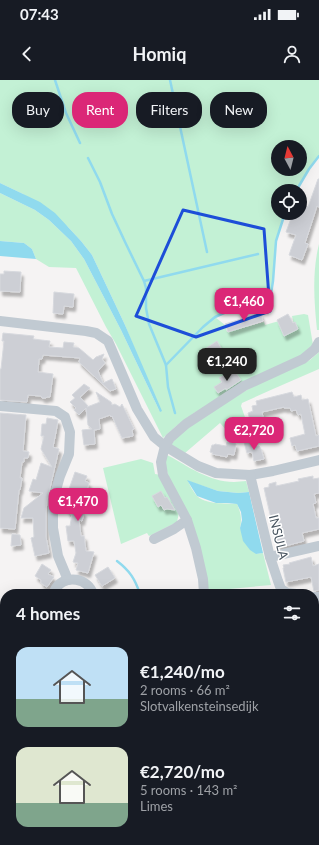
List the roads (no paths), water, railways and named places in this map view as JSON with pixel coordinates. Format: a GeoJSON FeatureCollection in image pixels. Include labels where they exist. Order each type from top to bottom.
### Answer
{"type":"FeatureCollection","features":[{"type":"Feature","properties":{"kind":"street"},"geometry":{"type":"LineString","coordinates":[[0,321],[96,333],[108,342],[137,409],[154,437],[198,466],[216,473],[250,475],[319,460]]}},
{"type":"Feature","properties":{"kind":"street"},"geometry":{"type":"LineString","coordinates":[[204,589],[196,548],[187,520],[163,475],[161,462],[166,446],[170,438],[186,424],[244,386],[303,359],[315,349],[319,342]]}},
{"type":"Feature","properties":{"kind":"street"},"geometry":{"type":"LineString","coordinates":[[0,406],[56,411],[65,417],[70,432],[68,454],[53,501],[53,528],[58,556],[68,580]]}},
{"type":"Feature","properties":{"kind":"street","name":"INSULA"},"geometry":{"type":"LineString","coordinates":[[250,475],[270,557],[281,589]]}},
{"type":"Feature","properties":{"kind":"street"},"geometry":{"type":"LineString","coordinates":[[154,539],[174,529],[187,520]]}},
{"type":"Feature","properties":{"kind":"street"},"geometry":{"type":"LineString","coordinates":[[270,557],[319,546]]}},
{"type":"Feature","properties":{"kind":"street"},"geometry":{"type":"LineString","coordinates":[[56,589],[62,582],[77,579],[84,582],[90,589]]}},
{"type":"Feature","properties":{"kind":"water"},"geometry":{"type":"Polygon","coordinates":[[[0,183],[40,202],[55,213],[92,255],[125,325],[162,411],[160,412],[121,330],[84,259],[71,241],[49,220],[35,210],[0,193],[0,183]]]}},
{"type":"Feature","properties":{"kind":"water"},"geometry":{"type":"Polygon","coordinates":[[[0,241],[24,243],[32,249],[36,259],[0,256],[0,241]]]}},
{"type":"Feature","properties":{"kind":"water"},"geometry":{"type":"Polygon","coordinates":[[[187,480],[218,491],[238,493],[249,492],[263,553],[256,554],[250,550],[243,541],[240,528],[242,520],[241,512],[237,504],[216,503],[197,496],[187,480]]]}},
{"type":"Feature","properties":{"kind":"waterway"},"geometry":{"type":"LineString","coordinates":[[55,80],[66,113],[80,143]]}},
{"type":"Feature","properties":{"kind":"waterway"},"geometry":{"type":"LineString","coordinates":[[170,80],[207,252]]}},
{"type":"Feature","properties":{"kind":"waterway"},"geometry":{"type":"LineString","coordinates":[[300,184],[319,156]]}},
{"type":"Feature","properties":{"kind":"waterway"},"geometry":{"type":"LineString","coordinates":[[88,158],[100,182],[112,214],[144,281],[149,324],[166,365],[168,387],[175,413]]}},
{"type":"Feature","properties":{"kind":"waterway"},"geometry":{"type":"LineString","coordinates":[[166,365],[203,327],[215,317],[224,313],[265,304],[270,300],[276,241],[283,220]]}},
{"type":"Feature","properties":{"kind":"waterway"},"geometry":{"type":"LineString","coordinates":[[144,281],[258,254]]}},
{"type":"Feature","properties":{"kind":"waterway"},"geometry":{"type":"LineString","coordinates":[[117,561],[132,576],[138,589]]}}]}
